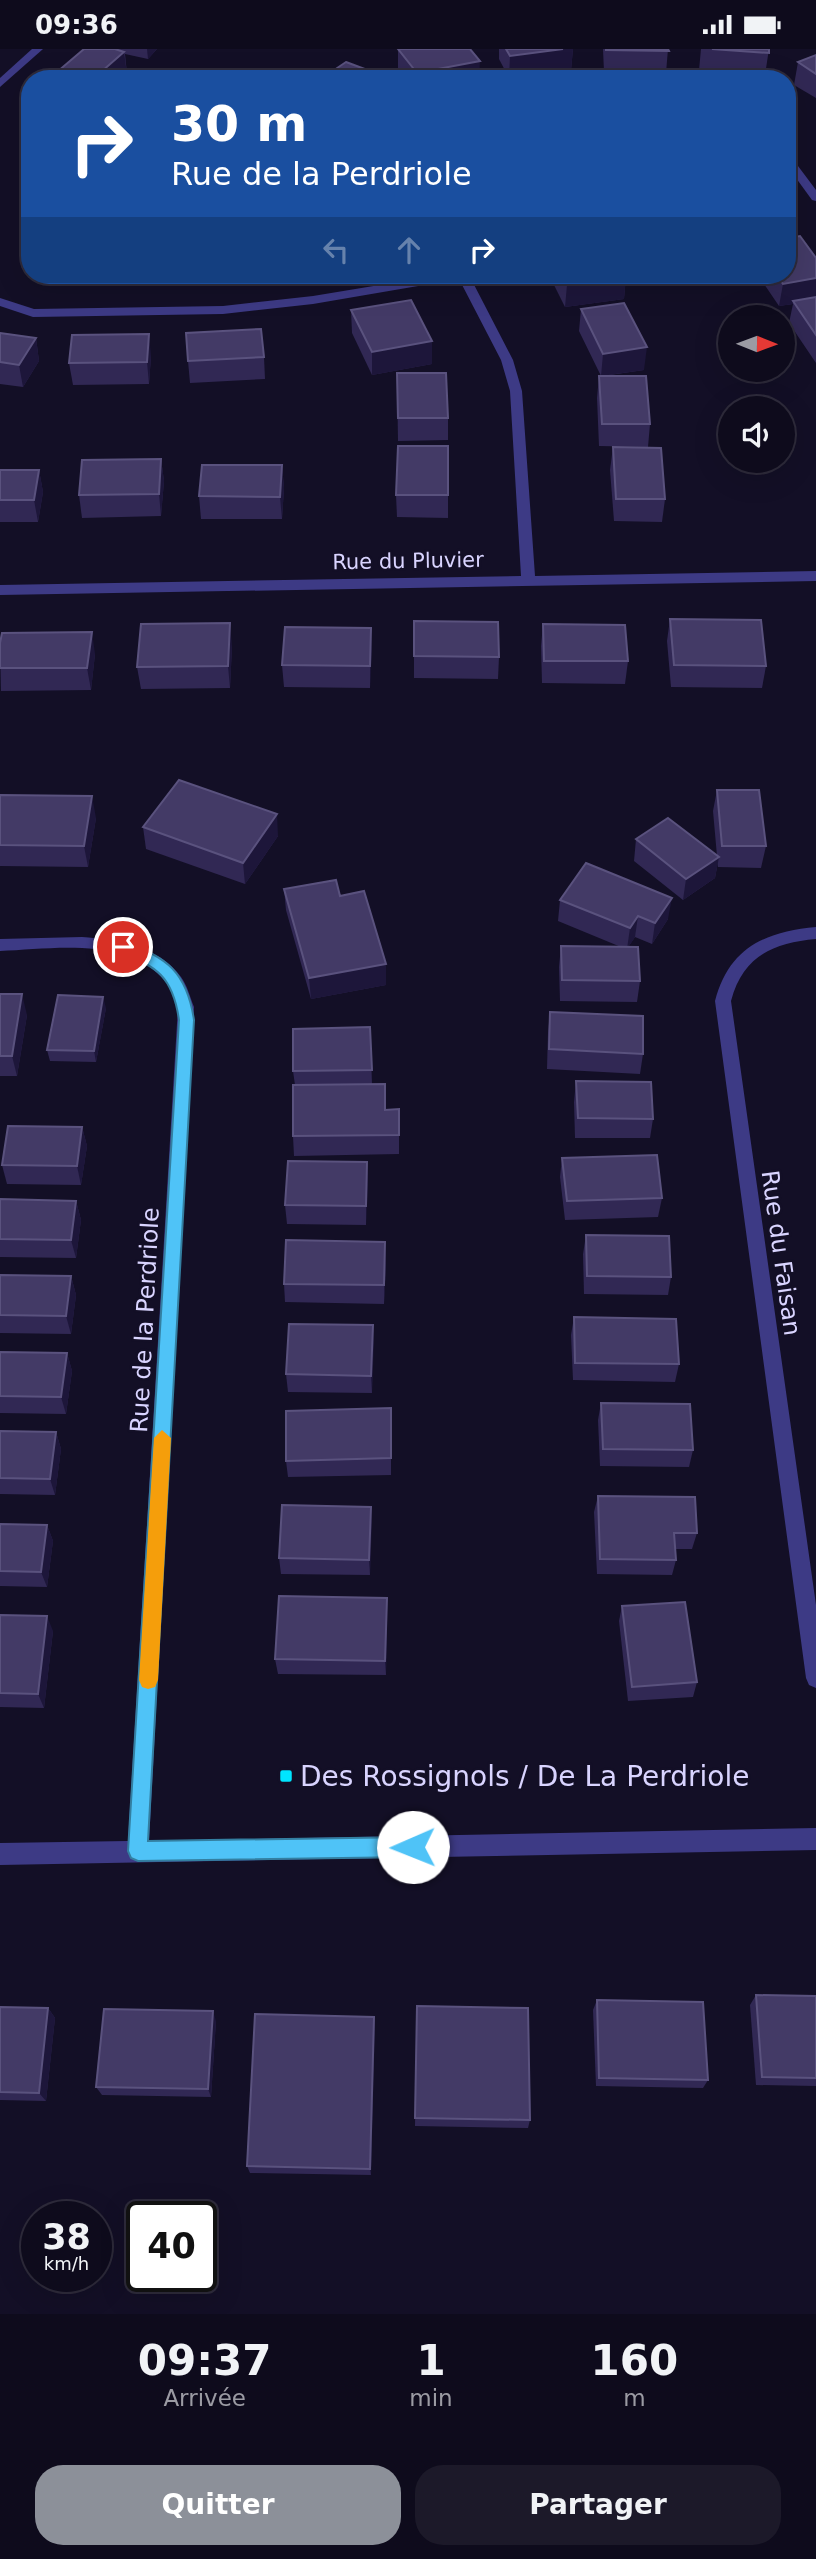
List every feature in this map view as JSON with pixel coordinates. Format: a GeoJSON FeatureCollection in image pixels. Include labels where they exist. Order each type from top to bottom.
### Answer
{"type":"FeatureCollection","features":[{"type":"Feature","properties":{"kind":"street"},"geometry":{"type":"LineString","coordinates":[[0,84],[38,49]]}},
{"type":"Feature","properties":{"kind":"street"},"geometry":{"type":"LineString","coordinates":[[796,171],[816,198]]}},
{"type":"Feature","properties":{"kind":"street"},"geometry":{"type":"LineString","coordinates":[[0,302],[33,313],[223,310],[313,300],[408,284]]}},
{"type":"Feature","properties":{"kind":"street"},"geometry":{"type":"LineString","coordinates":[[467,284],[500,345],[515,383],[528,579]]}},
{"type":"Feature","properties":{"kind":"street","name":"Rue du Pluvier"},"geometry":{"type":"LineString","coordinates":[[0,590],[816,576]]}},
{"type":"Feature","properties":{"kind":"street","name":"Rue du Faisan"},"geometry":{"type":"LineString","coordinates":[[816,933],[776,940],[745,957],[729,977],[723,1001],[816,1678]]}},
{"type":"Feature","properties":{"kind":"street","name":"Rue de la Perdriole"},"geometry":{"type":"LineString","coordinates":[[0,945],[108,944],[137,951],[170,974],[178,984],[186,1007],[138,1851]]}},
{"type":"Feature","properties":{"kind":"street"},"geometry":{"type":"LineString","coordinates":[[0,1854],[816,1839]]}},
{"type":"Feature","properties":{"kind":"building"},"geometry":{"type":"Polygon","coordinates":[[[84,49],[115,49],[124,52],[103,70],[59,70],[84,49]]]}},
{"type":"Feature","properties":{"kind":"building"},"geometry":{"type":"Polygon","coordinates":[[[398,49],[470,49],[480,61],[433,70],[415,70],[398,49]]]}},
{"type":"Feature","properties":{"kind":"building"},"geometry":{"type":"Polygon","coordinates":[[[506,49],[563,49],[510,56],[506,49]]]}},
{"type":"Feature","properties":{"kind":"building"},"geometry":{"type":"Polygon","coordinates":[[[668,49],[669,51],[606,50],[668,49]]]}},
{"type":"Feature","properties":{"kind":"building"},"geometry":{"type":"Polygon","coordinates":[[[712,49],[769,49],[769,53],[712,49]]]}},
{"type":"Feature","properties":{"kind":"building"},"geometry":{"type":"Polygon","coordinates":[[[816,55],[816,74],[798,62],[816,55]]]}},
{"type":"Feature","properties":{"kind":"building"},"geometry":{"type":"Polygon","coordinates":[[[346,62],[367,70],[334,70],[346,62]]]}},
{"type":"Feature","properties":{"kind":"building"},"geometry":{"type":"Polygon","coordinates":[[[800,236],[816,258],[816,278],[796,282],[796,237],[800,236]]]}},
{"type":"Feature","properties":{"kind":"building"},"geometry":{"type":"Polygon","coordinates":[[[816,297],[816,335],[793,301],[816,297]]]}},
{"type":"Feature","properties":{"kind":"building"},"geometry":{"type":"Polygon","coordinates":[[[411,300],[432,341],[372,352],[351,310],[411,300]]]}},
{"type":"Feature","properties":{"kind":"building"},"geometry":{"type":"Polygon","coordinates":[[[624,303],[647,347],[603,354],[581,309],[624,303]]]}},
{"type":"Feature","properties":{"kind":"building"},"geometry":{"type":"Polygon","coordinates":[[[261,329],[264,357],[188,361],[186,333],[261,329]]]}},
{"type":"Feature","properties":{"kind":"building"},"geometry":{"type":"Polygon","coordinates":[[[0,333],[36,338],[19,365],[0,362],[0,333]]]}},
{"type":"Feature","properties":{"kind":"building"},"geometry":{"type":"Polygon","coordinates":[[[149,334],[147,362],[69,363],[72,335],[149,334]]]}},
{"type":"Feature","properties":{"kind":"building"},"geometry":{"type":"Polygon","coordinates":[[[397,373],[446,373],[448,418],[398,418],[397,373]]]}},
{"type":"Feature","properties":{"kind":"building"},"geometry":{"type":"Polygon","coordinates":[[[599,376],[646,376],[650,424],[602,424],[599,376]]]}},
{"type":"Feature","properties":{"kind":"building"},"geometry":{"type":"Polygon","coordinates":[[[398,446],[448,446],[448,495],[396,495],[398,446]]]}},
{"type":"Feature","properties":{"kind":"building"},"geometry":{"type":"Polygon","coordinates":[[[613,447],[661,448],[665,499],[616,499],[613,447]]]}},
{"type":"Feature","properties":{"kind":"building"},"geometry":{"type":"Polygon","coordinates":[[[161,459],[159,494],[79,495],[82,460],[161,459]]]}},
{"type":"Feature","properties":{"kind":"building"},"geometry":{"type":"Polygon","coordinates":[[[202,465],[282,465],[280,497],[199,496],[202,465]]]}},
{"type":"Feature","properties":{"kind":"building"},"geometry":{"type":"Polygon","coordinates":[[[0,470],[39,470],[34,500],[0,500],[0,470]]]}},
{"type":"Feature","properties":{"kind":"building"},"geometry":{"type":"Polygon","coordinates":[[[670,619],[761,620],[766,666],[674,665],[670,619]]]}},
{"type":"Feature","properties":{"kind":"building"},"geometry":{"type":"Polygon","coordinates":[[[414,621],[498,622],[499,657],[414,656],[414,621]]]}},
{"type":"Feature","properties":{"kind":"building"},"geometry":{"type":"Polygon","coordinates":[[[230,623],[228,666],[137,667],[141,624],[230,623]]]}},
{"type":"Feature","properties":{"kind":"building"},"geometry":{"type":"Polygon","coordinates":[[[543,624],[625,625],[628,661],[544,661],[543,624]]]}},
{"type":"Feature","properties":{"kind":"building"},"geometry":{"type":"Polygon","coordinates":[[[285,627],[371,628],[370,666],[282,665],[285,627]]]}},
{"type":"Feature","properties":{"kind":"building"},"geometry":{"type":"Polygon","coordinates":[[[92,632],[87,668],[0,668],[2,633],[92,632]]]}},
{"type":"Feature","properties":{"kind":"building"},"geometry":{"type":"Polygon","coordinates":[[[179,780],[277,814],[243,863],[143,827],[179,780]]]}},
{"type":"Feature","properties":{"kind":"building"},"geometry":{"type":"Polygon","coordinates":[[[717,790],[759,790],[766,846],[722,846],[717,790]]]}},
{"type":"Feature","properties":{"kind":"building"},"geometry":{"type":"Polygon","coordinates":[[[0,795],[92,796],[84,846],[0,845],[0,795]]]}},
{"type":"Feature","properties":{"kind":"building"},"geometry":{"type":"Polygon","coordinates":[[[668,818],[719,857],[686,879],[636,839],[668,818]]]}},
{"type":"Feature","properties":{"kind":"building"},"geometry":{"type":"Polygon","coordinates":[[[586,863],[672,898],[655,923],[638,916],[630,928],[560,900],[586,863]]]}},
{"type":"Feature","properties":{"kind":"building"},"geometry":{"type":"Polygon","coordinates":[[[336,880],[340,896],[364,891],[386,964],[309,978],[284,889],[336,880]]]}},
{"type":"Feature","properties":{"kind":"building"},"geometry":{"type":"Polygon","coordinates":[[[561,946],[638,947],[640,981],[562,980],[561,946]]]}},
{"type":"Feature","properties":{"kind":"building"},"geometry":{"type":"Polygon","coordinates":[[[0,994],[22,994],[12,1056],[0,1056],[0,994]]]}},
{"type":"Feature","properties":{"kind":"building"},"geometry":{"type":"Polygon","coordinates":[[[58,995],[103,997],[94,1051],[47,1050],[58,995]]]}},
{"type":"Feature","properties":{"kind":"building"},"geometry":{"type":"Polygon","coordinates":[[[550,1012],[643,1016],[643,1054],[549,1049],[550,1012]]]}},
{"type":"Feature","properties":{"kind":"building"},"geometry":{"type":"Polygon","coordinates":[[[370,1027],[372,1070],[293,1071],[293,1029],[370,1027]]]}},
{"type":"Feature","properties":{"kind":"building"},"geometry":{"type":"Polygon","coordinates":[[[576,1081],[651,1082],[653,1119],[578,1118],[576,1081]]]}},
{"type":"Feature","properties":{"kind":"building"},"geometry":{"type":"Polygon","coordinates":[[[385,1084],[385,1110],[399,1109],[399,1135],[293,1136],[293,1085],[385,1084]]]}},
{"type":"Feature","properties":{"kind":"building"},"geometry":{"type":"Polygon","coordinates":[[[8,1126],[82,1127],[77,1166],[2,1165],[8,1126]]]}},
{"type":"Feature","properties":{"kind":"building"},"geometry":{"type":"Polygon","coordinates":[[[657,1155],[662,1198],[567,1201],[562,1158],[657,1155]]]}},
{"type":"Feature","properties":{"kind":"building"},"geometry":{"type":"Polygon","coordinates":[[[288,1161],[367,1162],[366,1206],[285,1205],[288,1161]]]}},
{"type":"Feature","properties":{"kind":"building"},"geometry":{"type":"Polygon","coordinates":[[[0,1199],[76,1201],[71,1240],[0,1239],[0,1199]]]}},
{"type":"Feature","properties":{"kind":"building"},"geometry":{"type":"Polygon","coordinates":[[[586,1235],[669,1236],[671,1277],[587,1276],[586,1235]]]}},
{"type":"Feature","properties":{"kind":"building"},"geometry":{"type":"Polygon","coordinates":[[[286,1240],[385,1242],[384,1285],[284,1284],[286,1240]]]}},
{"type":"Feature","properties":{"kind":"building"},"geometry":{"type":"Polygon","coordinates":[[[0,1275],[71,1276],[66,1316],[0,1315],[0,1275]]]}},
{"type":"Feature","properties":{"kind":"building"},"geometry":{"type":"Polygon","coordinates":[[[574,1317],[676,1319],[679,1364],[575,1363],[574,1317]]]}},
{"type":"Feature","properties":{"kind":"building"},"geometry":{"type":"Polygon","coordinates":[[[289,1324],[373,1325],[371,1376],[286,1374],[289,1324]]]}},
{"type":"Feature","properties":{"kind":"building"},"geometry":{"type":"Polygon","coordinates":[[[0,1352],[67,1353],[61,1397],[0,1396],[0,1352]]]}},
{"type":"Feature","properties":{"kind":"building"},"geometry":{"type":"Polygon","coordinates":[[[601,1403],[690,1404],[693,1450],[603,1449],[601,1403]]]}},
{"type":"Feature","properties":{"kind":"building"},"geometry":{"type":"Polygon","coordinates":[[[391,1408],[391,1458],[286,1461],[286,1411],[391,1408]]]}},
{"type":"Feature","properties":{"kind":"building"},"geometry":{"type":"Polygon","coordinates":[[[0,1431],[56,1432],[50,1479],[0,1478],[0,1431]]]}},
{"type":"Feature","properties":{"kind":"building"},"geometry":{"type":"Polygon","coordinates":[[[598,1496],[695,1497],[697,1533],[674,1533],[676,1560],[600,1559],[598,1496]]]}},
{"type":"Feature","properties":{"kind":"building"},"geometry":{"type":"Polygon","coordinates":[[[282,1505],[371,1507],[369,1560],[279,1558],[282,1505]]]}},
{"type":"Feature","properties":{"kind":"building"},"geometry":{"type":"Polygon","coordinates":[[[0,1524],[47,1525],[41,1572],[0,1571],[0,1524]]]}},
{"type":"Feature","properties":{"kind":"building"},"geometry":{"type":"Polygon","coordinates":[[[279,1596],[387,1598],[385,1661],[275,1659],[279,1596]]]}},
{"type":"Feature","properties":{"kind":"building"},"geometry":{"type":"Polygon","coordinates":[[[685,1602],[697,1682],[632,1687],[622,1606],[685,1602]]]}},
{"type":"Feature","properties":{"kind":"building"},"geometry":{"type":"Polygon","coordinates":[[[0,1615],[47,1616],[38,1694],[0,1693],[0,1615]]]}},
{"type":"Feature","properties":{"kind":"building"},"geometry":{"type":"Polygon","coordinates":[[[756,1995],[816,1996],[816,2078],[762,2077],[756,1995]]]}},
{"type":"Feature","properties":{"kind":"building"},"geometry":{"type":"Polygon","coordinates":[[[597,2000],[703,2002],[708,2080],[599,2078],[597,2000]]]}},
{"type":"Feature","properties":{"kind":"building"},"geometry":{"type":"Polygon","coordinates":[[[417,2006],[528,2008],[530,2120],[415,2118],[417,2006]]]}},
{"type":"Feature","properties":{"kind":"building"},"geometry":{"type":"Polygon","coordinates":[[[0,2007],[48,2008],[39,2093],[0,2092],[0,2007]]]}},
{"type":"Feature","properties":{"kind":"building"},"geometry":{"type":"Polygon","coordinates":[[[104,2009],[213,2011],[208,2089],[96,2087],[104,2009]]]}},
{"type":"Feature","properties":{"kind":"building"},"geometry":{"type":"Polygon","coordinates":[[[255,2014],[374,2017],[370,2169],[247,2166],[255,2014]]]}},
{"type":"Feature","properties":{"kind":"slow traffic"},"geometry":{"type":"LineString","coordinates":[[148,1680],[162,1438]]}},
{"type":"Feature","properties":{"kind":"place","name":"Des Rossignols / De La Perdriole"},"geometry":{"type":"Point","coordinates":[286,1776]}},
{"type":"Feature","properties":{"kind":"route"},"geometry":{"type":"LineString","coordinates":[[123,947],[149,957],[170,974],[183,996],[187,1020],[138,1851],[413,1847]]}}]}
